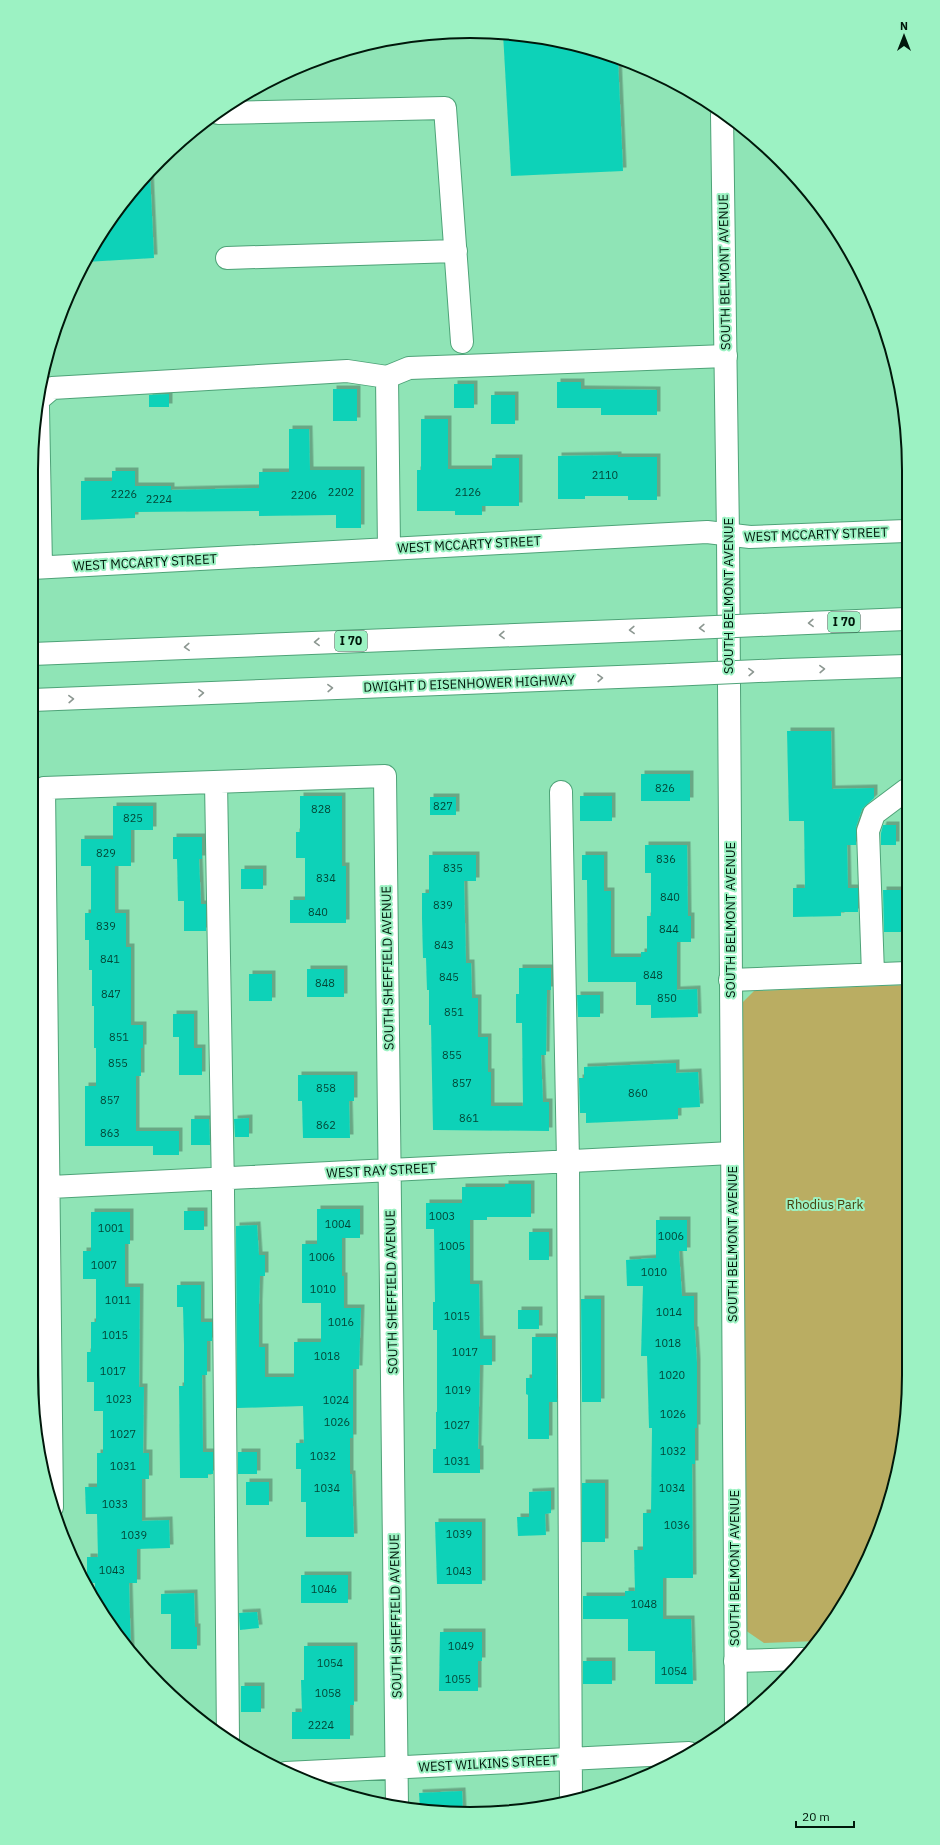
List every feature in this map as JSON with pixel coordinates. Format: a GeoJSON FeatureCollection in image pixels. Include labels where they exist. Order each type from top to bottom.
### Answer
{"type":"FeatureCollection","features":[{"type":"Feature","properties":{"kind":"main road"},"geometry":{"type":"LineString","coordinates":[[227,113],[445,108],[462,342]]}},
{"type":"Feature","properties":{"kind":"main road","name":"SOUTH BELMONT AVENUE"},"geometry":{"type":"LineString","coordinates":[[722,119],[728,536],[736,1716]]}},
{"type":"Feature","properties":{"kind":"main road"},"geometry":{"type":"LineString","coordinates":[[227,258],[456,251]]}},
{"type":"Feature","properties":{"kind":"main road"},"geometry":{"type":"LineString","coordinates":[[45,394],[52,388],[171,380],[347,371],[387,377],[408,368],[726,356]]}},
{"type":"Feature","properties":{"kind":"main road"},"geometry":{"type":"LineString","coordinates":[[387,377],[389,548]]}},
{"type":"Feature","properties":{"kind":"main road","name":"WEST MCCARTY STREET"},"geometry":{"type":"LineString","coordinates":[[38,567],[707,532],[728,536],[750,537],[902,531]]}},
{"type":"Feature","properties":{"kind":"main road","name":"I 70"},"geometry":{"type":"LineString","coordinates":[[38,654],[902,619]]}},
{"type":"Feature","properties":{"kind":"main road","name":"DWIGHT D EISENHOWER HIGHWAY"},"geometry":{"type":"LineString","coordinates":[[38,700],[902,666]]}},
{"type":"Feature","properties":{"kind":"main road","name":"SOUTH SHEFFIELD AVENUE"},"geometry":{"type":"LineString","coordinates":[[216,782],[385,776],[397,1801]]}},
{"type":"Feature","properties":{"kind":"main road"},"geometry":{"type":"LineString","coordinates":[[51,1479],[40,1188],[44,788],[216,782],[223,1178],[228,1733]]}},
{"type":"Feature","properties":{"kind":"main road"},"geometry":{"type":"LineString","coordinates":[[561,792],[568,1161],[571,1795]]}},
{"type":"Feature","properties":{"kind":"main road"},"geometry":{"type":"LineString","coordinates":[[873,974],[868,831],[874,814],[902,793]]}},
{"type":"Feature","properties":{"kind":"main road"},"geometry":{"type":"LineString","coordinates":[[730,980],[902,973]]}},
{"type":"Feature","properties":{"kind":"main road","name":"WEST RAY STREET"},"geometry":{"type":"LineString","coordinates":[[40,1188],[732,1153]]}},
{"type":"Feature","properties":{"kind":"main road"},"geometry":{"type":"LineString","coordinates":[[735,1661],[796,1659]]}},
{"type":"Feature","properties":{"kind":"main road","name":"WEST WILKINS STREET"},"geometry":{"type":"LineString","coordinates":[[301,1772],[677,1754]]}},
{"type":"Feature","properties":{"kind":"green space","name":"Rhodius Park"},"geometry":{"type":"Polygon","coordinates":[[[902,985],[902,1375],[898,1431],[894,1459],[887,1487],[869,1540],[844,1591],[810,1641],[764,1643],[745,1630],[740,1005],[754,991],[902,985]]]}},
{"type":"Feature","properties":{"kind":"building"},"geometry":{"type":"Polygon","coordinates":[[[503,40],[554,46],[618,65],[623,171],[511,176],[503,40]]]}},
{"type":"Feature","properties":{"kind":"building"},"geometry":{"type":"Polygon","coordinates":[[[150,180],[154,258],[92,262],[127,207],[150,180]]]}},
{"type":"Feature","properties":{"kind":"building"},"geometry":{"type":"Polygon","coordinates":[[[557,382],[581,382],[581,389],[657,390],[657,415],[601,415],[601,408],[557,408],[557,382]]]}},
{"type":"Feature","properties":{"kind":"building"},"geometry":{"type":"Polygon","coordinates":[[[454,384],[474,384],[474,408],[454,408],[454,384]]]}},
{"type":"Feature","properties":{"kind":"building"},"geometry":{"type":"Polygon","coordinates":[[[333,389],[357,389],[357,421],[333,421],[333,389]]]}},
{"type":"Feature","properties":{"kind":"building"},"geometry":{"type":"Polygon","coordinates":[[[169,394],[169,407],[149,407],[149,395],[169,394]]]}},
{"type":"Feature","properties":{"kind":"building"},"geometry":{"type":"Polygon","coordinates":[[[491,395],[515,395],[515,424],[491,424],[491,395]]]}},
{"type":"Feature","properties":{"kind":"building"},"geometry":{"type":"Polygon","coordinates":[[[421,419],[448,419],[448,469],[492,469],[492,458],[519,458],[519,506],[482,506],[482,515],[455,515],[455,511],[417,511],[417,470],[421,470],[421,419]]]}},
{"type":"Feature","properties":{"kind":"building"},"geometry":{"type":"Polygon","coordinates":[[[289,429],[309,429],[310,470],[361,470],[361,528],[336,528],[336,515],[259,516],[259,511],[135,512],[135,518],[81,520],[81,481],[112,481],[112,471],[135,471],[135,486],[171,486],[171,490],[259,488],[259,472],[289,472],[289,429]]]}},
{"type":"Feature","properties":{"kind":"building"},"geometry":{"type":"Polygon","coordinates":[[[618,455],[618,457],[657,457],[657,500],[628,500],[628,496],[585,496],[585,499],[558,499],[558,456],[618,455]]]}},
{"type":"Feature","properties":{"kind":"building"},"geometry":{"type":"Polygon","coordinates":[[[787,731],[831,731],[832,789],[874,788],[874,798],[862,809],[856,827],[856,845],[847,845],[848,888],[858,888],[858,912],[841,912],[841,916],[793,917],[793,888],[805,888],[804,821],[789,821],[787,731]]]}},
{"type":"Feature","properties":{"kind":"building"},"geometry":{"type":"Polygon","coordinates":[[[641,774],[690,774],[690,801],[641,801],[641,774]]]}},
{"type":"Feature","properties":{"kind":"building"},"geometry":{"type":"Polygon","coordinates":[[[300,796],[342,796],[342,866],[346,866],[346,923],[290,923],[290,900],[305,900],[305,858],[296,858],[296,832],[300,832],[300,796]]]}},
{"type":"Feature","properties":{"kind":"building"},"geometry":{"type":"Polygon","coordinates":[[[580,796],[612,796],[612,821],[580,821],[580,796]]]}},
{"type":"Feature","properties":{"kind":"building"},"geometry":{"type":"Polygon","coordinates":[[[430,797],[456,797],[456,815],[430,815],[430,797]]]}},
{"type":"Feature","properties":{"kind":"building"},"geometry":{"type":"Polygon","coordinates":[[[113,806],[153,806],[153,830],[131,830],[131,866],[115,866],[115,913],[126,913],[126,947],[131,947],[131,1025],[143,1025],[141,1076],[136,1076],[136,1131],[179,1131],[179,1155],[153,1155],[153,1146],[85,1146],[85,1086],[96,1086],[96,1048],[94,1048],[94,1006],[92,1006],[92,970],[89,970],[89,940],[85,940],[85,913],[91,913],[91,866],[81,866],[81,839],[113,839],[113,806]]]}},
{"type":"Feature","properties":{"kind":"building"},"geometry":{"type":"Polygon","coordinates":[[[883,825],[896,825],[896,845],[881,845],[883,825]]]}},
{"type":"Feature","properties":{"kind":"building"},"geometry":{"type":"Polygon","coordinates":[[[173,837],[202,837],[202,859],[199,859],[201,904],[206,904],[206,931],[184,931],[184,901],[178,901],[177,859],[173,859],[173,837]]]}},
{"type":"Feature","properties":{"kind":"building"},"geometry":{"type":"Polygon","coordinates":[[[645,845],[687,845],[688,916],[691,916],[691,942],[677,942],[677,990],[697,989],[698,1017],[651,1018],[651,1005],[636,1005],[636,982],[588,982],[587,880],[582,880],[582,855],[604,855],[604,891],[611,891],[611,957],[641,957],[641,952],[647,952],[647,916],[651,916],[651,873],[645,873],[645,845]]]}},
{"type":"Feature","properties":{"kind":"building"},"geometry":{"type":"Polygon","coordinates":[[[429,855],[476,855],[476,881],[464,881],[466,963],[471,963],[472,998],[478,998],[478,1037],[488,1037],[488,1072],[491,1072],[491,1106],[523,1106],[522,1023],[516,1023],[516,994],[519,994],[519,968],[551,968],[551,990],[547,990],[546,1055],[541,1055],[543,1102],[549,1102],[549,1131],[433,1130],[431,1025],[429,1025],[429,990],[427,990],[426,958],[423,958],[422,918],[422,893],[429,893],[429,855]]]}},
{"type":"Feature","properties":{"kind":"building"},"geometry":{"type":"Polygon","coordinates":[[[241,869],[263,869],[263,889],[241,889],[241,869]]]}},
{"type":"Feature","properties":{"kind":"building"},"geometry":{"type":"Polygon","coordinates":[[[883,890],[902,890],[902,932],[884,932],[883,890]]]}},
{"type":"Feature","properties":{"kind":"building"},"geometry":{"type":"Polygon","coordinates":[[[307,969],[344,969],[344,997],[307,997],[307,969]]]}},
{"type":"Feature","properties":{"kind":"building"},"geometry":{"type":"Polygon","coordinates":[[[249,974],[272,974],[272,1001],[249,1001],[249,974]]]}},
{"type":"Feature","properties":{"kind":"building"},"geometry":{"type":"Polygon","coordinates":[[[577,995],[600,995],[600,1017],[578,1017],[577,995]]]}},
{"type":"Feature","properties":{"kind":"building"},"geometry":{"type":"Polygon","coordinates":[[[173,1014],[194,1014],[194,1048],[202,1048],[202,1075],[179,1075],[179,1037],[173,1037],[173,1014]]]}},
{"type":"Feature","properties":{"kind":"building"},"geometry":{"type":"Polygon","coordinates":[[[676,1063],[676,1073],[698,1072],[700,1107],[678,1108],[678,1119],[586,1123],[586,1113],[580,1113],[579,1078],[584,1078],[584,1067],[676,1063]]]}},
{"type":"Feature","properties":{"kind":"building"},"geometry":{"type":"Polygon","coordinates":[[[298,1075],[354,1075],[354,1101],[349,1101],[350,1138],[303,1138],[302,1101],[298,1101],[298,1075]]]}},
{"type":"Feature","properties":{"kind":"building"},"geometry":{"type":"Polygon","coordinates":[[[249,1118],[249,1137],[235,1137],[234,1119],[249,1118]]]}},
{"type":"Feature","properties":{"kind":"building"},"geometry":{"type":"Polygon","coordinates":[[[191,1119],[209,1119],[210,1145],[191,1145],[191,1119]]]}},
{"type":"Feature","properties":{"kind":"building"},"geometry":{"type":"Polygon","coordinates":[[[505,1184],[531,1184],[531,1217],[487,1217],[487,1220],[470,1220],[470,1284],[479,1284],[480,1339],[492,1339],[492,1365],[480,1365],[478,1449],[480,1449],[480,1473],[433,1473],[433,1449],[436,1449],[437,1330],[433,1330],[433,1302],[435,1302],[434,1229],[426,1229],[426,1203],[462,1203],[462,1187],[505,1187],[505,1184]]]}},
{"type":"Feature","properties":{"kind":"building"},"geometry":{"type":"Polygon","coordinates":[[[317,1209],[360,1209],[360,1238],[342,1238],[344,1308],[361,1308],[359,1369],[353,1369],[353,1438],[350,1438],[350,1474],[352,1474],[354,1537],[306,1537],[306,1502],[301,1502],[301,1469],[296,1469],[296,1443],[304,1443],[303,1406],[237,1408],[236,1226],[257,1225],[259,1255],[265,1255],[265,1276],[260,1276],[259,1347],[265,1347],[265,1377],[294,1377],[294,1342],[321,1342],[321,1303],[302,1303],[302,1244],[317,1244],[317,1209]]]}},
{"type":"Feature","properties":{"kind":"building"},"geometry":{"type":"Polygon","coordinates":[[[184,1211],[204,1211],[204,1230],[184,1230],[184,1211]]]}},
{"type":"Feature","properties":{"kind":"building"},"geometry":{"type":"Polygon","coordinates":[[[91,1212],[130,1212],[130,1244],[125,1244],[125,1287],[140,1287],[139,1387],[144,1387],[143,1453],[149,1453],[149,1479],[142,1479],[142,1521],[169,1520],[170,1548],[137,1549],[137,1583],[129,1583],[131,1643],[111,1615],[95,1589],[95,1583],[92,1583],[87,1574],[87,1557],[98,1557],[97,1514],[86,1514],[85,1487],[97,1487],[97,1453],[103,1453],[103,1411],[94,1411],[94,1382],[87,1382],[87,1352],[91,1352],[91,1322],[96,1322],[96,1279],[83,1279],[83,1251],[91,1251],[91,1212]]]}},
{"type":"Feature","properties":{"kind":"building"},"geometry":{"type":"Polygon","coordinates":[[[656,1220],[687,1220],[687,1251],[679,1251],[682,1296],[694,1296],[694,1330],[697,1363],[697,1428],[695,1428],[695,1464],[692,1464],[693,1578],[663,1578],[663,1619],[691,1619],[693,1684],[655,1684],[655,1651],[628,1651],[628,1619],[583,1619],[583,1596],[625,1596],[625,1591],[635,1591],[634,1550],[643,1550],[643,1513],[651,1513],[652,1428],[649,1428],[647,1356],[641,1356],[643,1286],[627,1286],[626,1260],[656,1258],[656,1220]]]}},
{"type":"Feature","properties":{"kind":"building"},"geometry":{"type":"Polygon","coordinates":[[[529,1232],[549,1232],[549,1260],[529,1260],[529,1232]]]}},
{"type":"Feature","properties":{"kind":"building"},"geometry":{"type":"Polygon","coordinates":[[[177,1285],[201,1285],[201,1322],[212,1322],[212,1341],[207,1341],[207,1375],[202,1375],[203,1452],[213,1452],[213,1474],[208,1474],[208,1478],[180,1478],[179,1386],[184,1386],[184,1345],[183,1307],[177,1307],[177,1285]]]}},
{"type":"Feature","properties":{"kind":"building"},"geometry":{"type":"Polygon","coordinates":[[[581,1299],[601,1299],[601,1402],[582,1402],[581,1299]]]}},
{"type":"Feature","properties":{"kind":"building"},"geometry":{"type":"Polygon","coordinates":[[[518,1310],[539,1310],[539,1329],[518,1329],[518,1310]]]}},
{"type":"Feature","properties":{"kind":"building"},"geometry":{"type":"Polygon","coordinates":[[[532,1337],[556,1337],[557,1402],[549,1402],[549,1439],[528,1439],[528,1395],[526,1394],[526,1378],[532,1378],[532,1337]]]}},
{"type":"Feature","properties":{"kind":"building"},"geometry":{"type":"Polygon","coordinates":[[[238,1452],[257,1452],[257,1474],[238,1474],[238,1452]]]}},
{"type":"Feature","properties":{"kind":"building"},"geometry":{"type":"Polygon","coordinates":[[[246,1482],[269,1482],[269,1505],[246,1505],[246,1482]]]}},
{"type":"Feature","properties":{"kind":"building"},"geometry":{"type":"Polygon","coordinates":[[[582,1483],[605,1483],[605,1542],[582,1542],[582,1483]]]}},
{"type":"Feature","properties":{"kind":"building"},"geometry":{"type":"Polygon","coordinates":[[[551,1491],[551,1513],[545,1514],[546,1535],[518,1536],[517,1517],[529,1517],[529,1492],[551,1491]]]}},
{"type":"Feature","properties":{"kind":"building"},"geometry":{"type":"Polygon","coordinates":[[[435,1522],[482,1522],[482,1584],[437,1584],[435,1522]]]}},
{"type":"Feature","properties":{"kind":"building"},"geometry":{"type":"Polygon","coordinates":[[[301,1575],[348,1575],[348,1603],[301,1603],[301,1575]]]}},
{"type":"Feature","properties":{"kind":"building"},"geometry":{"type":"Polygon","coordinates":[[[194,1593],[197,1649],[171,1649],[171,1614],[161,1614],[161,1594],[194,1593]]]}},
{"type":"Feature","properties":{"kind":"building"},"geometry":{"type":"Polygon","coordinates":[[[257,1612],[259,1628],[240,1630],[239,1613],[257,1612]]]}},
{"type":"Feature","properties":{"kind":"building"},"geometry":{"type":"Polygon","coordinates":[[[440,1632],[482,1632],[482,1661],[478,1661],[478,1691],[439,1691],[440,1632]]]}},
{"type":"Feature","properties":{"kind":"building"},"geometry":{"type":"Polygon","coordinates":[[[304,1646],[354,1646],[354,1705],[350,1705],[350,1739],[292,1739],[292,1712],[302,1712],[301,1680],[304,1680],[304,1646]]]}},
{"type":"Feature","properties":{"kind":"building"},"geometry":{"type":"Polygon","coordinates":[[[583,1661],[612,1661],[612,1684],[583,1684],[583,1661]]]}},
{"type":"Feature","properties":{"kind":"building"},"geometry":{"type":"Polygon","coordinates":[[[241,1686],[261,1686],[261,1712],[241,1712],[241,1686]]]}},
{"type":"Feature","properties":{"kind":"building"},"geometry":{"type":"Polygon","coordinates":[[[462,1791],[463,1807],[420,1804],[419,1793],[462,1791]]]}}]}
